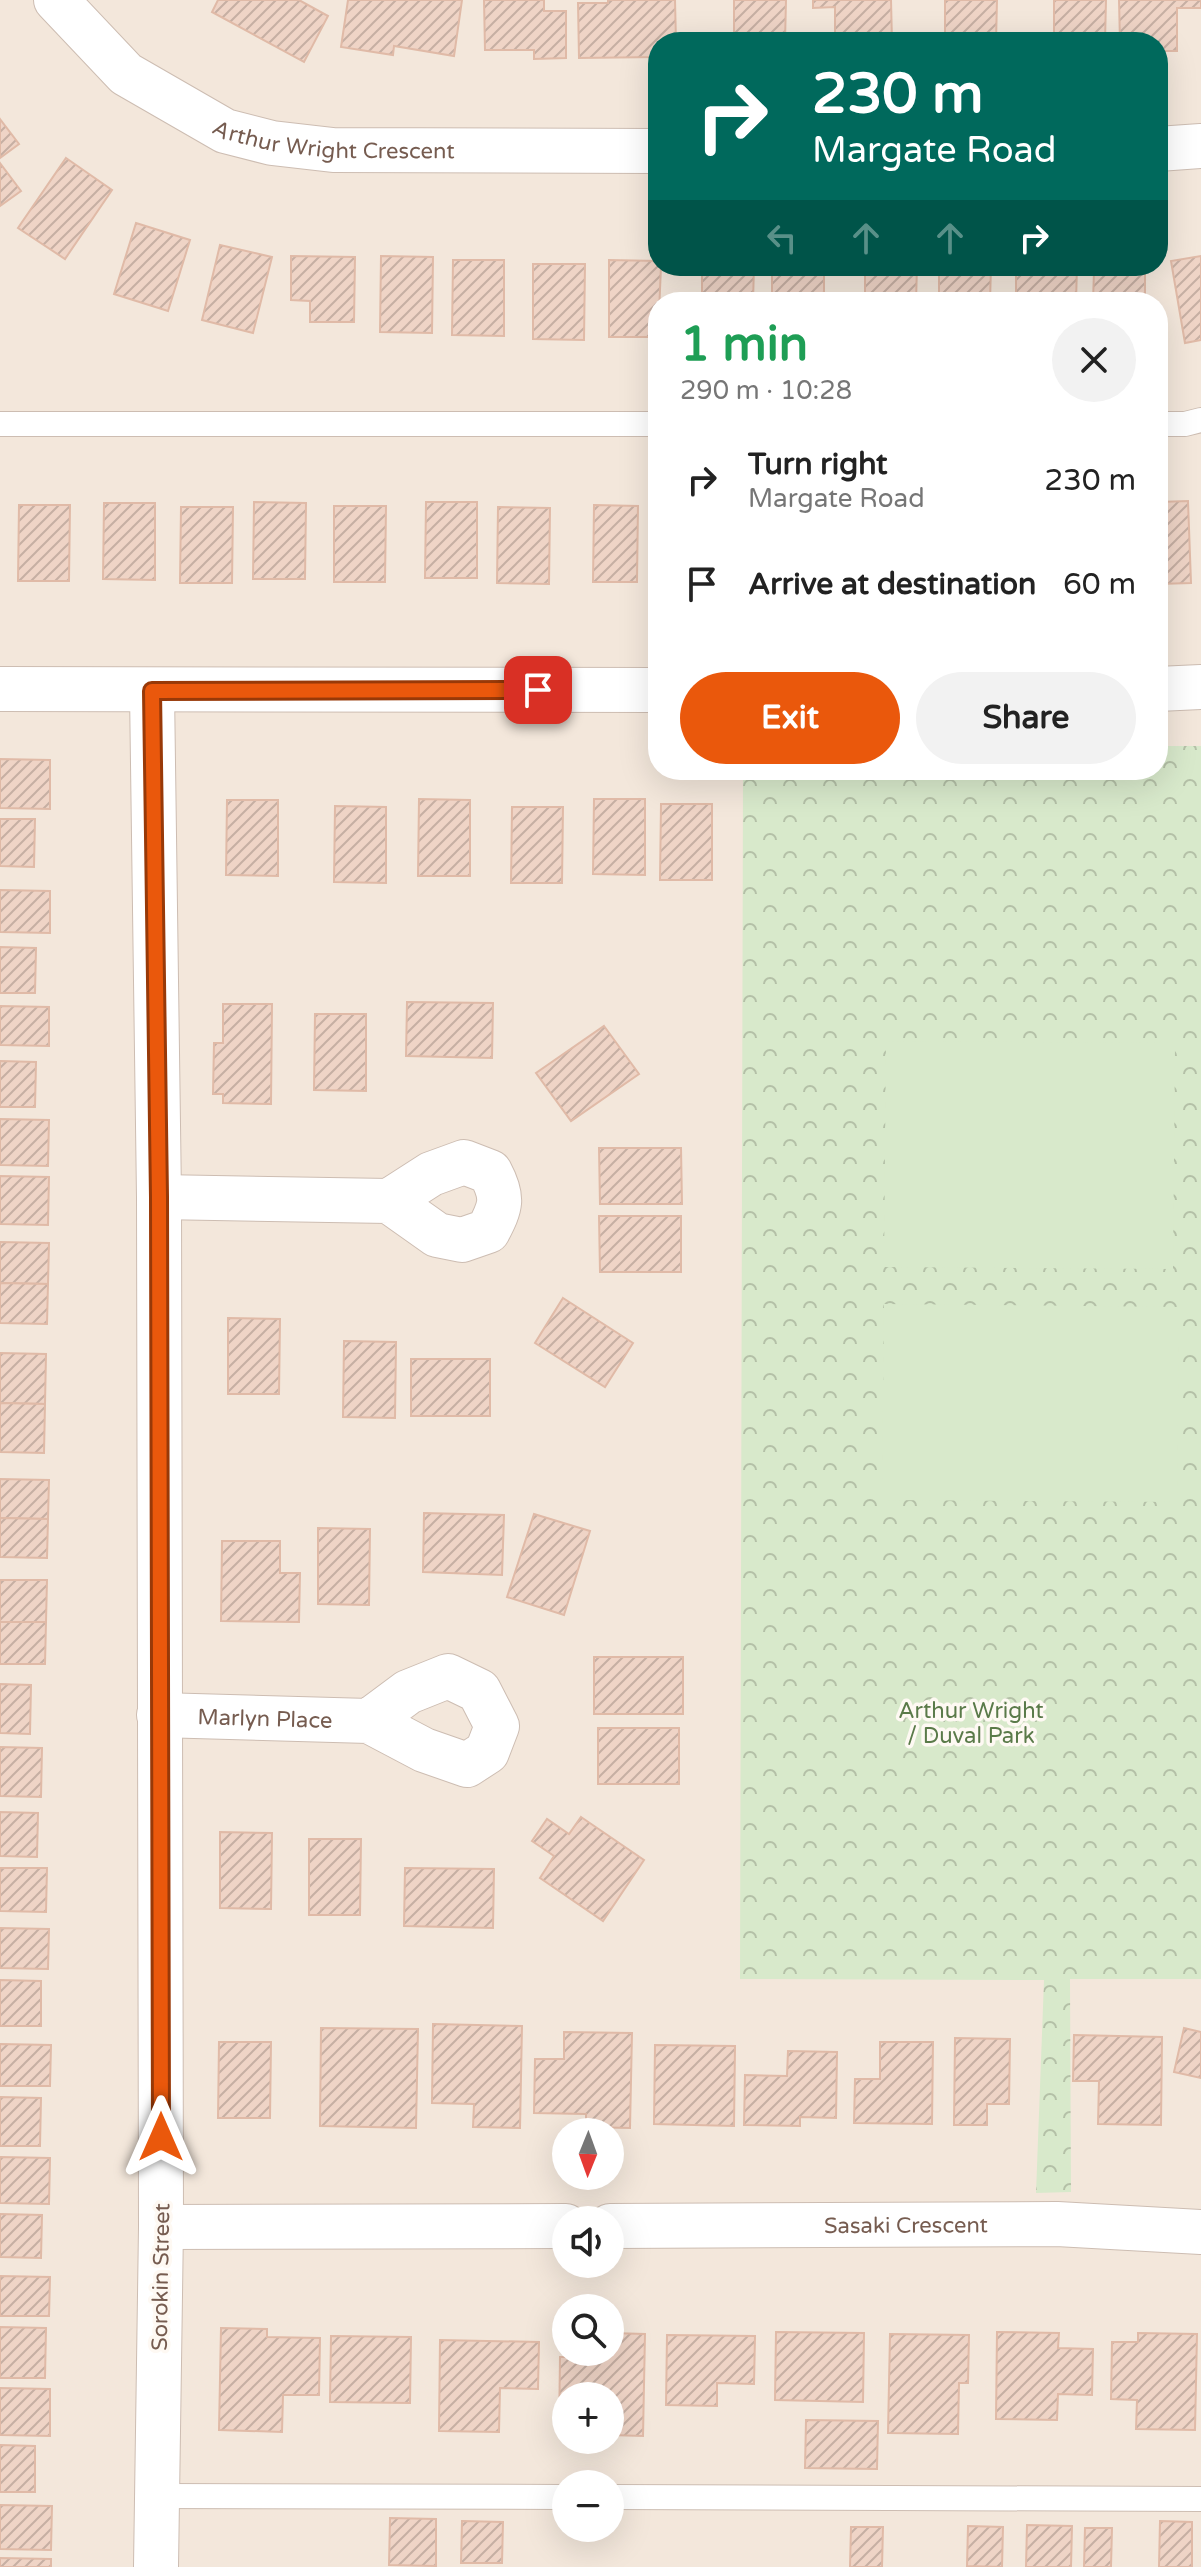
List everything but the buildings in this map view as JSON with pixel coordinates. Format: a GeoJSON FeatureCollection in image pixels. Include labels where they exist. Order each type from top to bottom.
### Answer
{"type":"FeatureCollection","features":[{"type":"Feature","properties":{"kind":"street","name":"Arthur Wright Crescent"},"geometry":{"type":"LineString","coordinates":[[56,0],[126,74],[225,131],[272,143],[333,150],[648,151]]}},
{"type":"Feature","properties":{"kind":"street"},"geometry":{"type":"LineString","coordinates":[[1168,148],[1201,146]]}},
{"type":"Feature","properties":{"kind":"street"},"geometry":{"type":"LineString","coordinates":[[1168,689],[1201,687]]}},
{"type":"Feature","properties":{"kind":"street"},"geometry":{"type":"LineString","coordinates":[[0,689],[648,690]]}},
{"type":"Feature","properties":{"kind":"street","name":"Sorokin Street"},"geometry":{"type":"LineString","coordinates":[[152,691],[159,1197],[161,2227],[156,2567]]}},
{"type":"Feature","properties":{"kind":"street"},"geometry":{"type":"LineString","coordinates":[[159,1197],[389,1201]]}},
{"type":"Feature","properties":{"kind":"street","name":"Marlyn Place"},"geometry":{"type":"LineString","coordinates":[[159,1715],[369,1721]]}},
{"type":"Feature","properties":{"kind":"street","name":"Sasaki Crescent"},"geometry":{"type":"LineString","coordinates":[[624,2226],[1057,2224],[1201,2232]]}},
{"type":"Feature","properties":{"kind":"street"},"geometry":{"type":"LineString","coordinates":[[161,2227],[552,2226]]}},
{"type":"Feature","properties":{"kind":"lane"},"geometry":{"type":"LineString","coordinates":[[1168,424],[1201,420]]}},
{"type":"Feature","properties":{"kind":"lane"},"geometry":{"type":"LineString","coordinates":[[0,424],[648,424]]}},
{"type":"Feature","properties":{"kind":"lane"},"geometry":{"type":"LineString","coordinates":[[156,2496],[552,2497]]}},
{"type":"Feature","properties":{"kind":"lane"},"geometry":{"type":"LineString","coordinates":[[624,2497],[1201,2499]]}},
{"type":"Feature","properties":{"kind":"shaded area"},"geometry":{"type":"Polygon","coordinates":[[[0,0],[1201,0],[1201,2567],[0,2567],[0,0]]]}},
{"type":"Feature","properties":{"kind":"green space","name":"Arthur Wright / Duval Park"},"geometry":{"type":"Polygon","coordinates":[[[1168,746],[1201,746],[1201,1979],[1070,1979],[1071,2192],[1036,2193],[1044,1980],[740,1979],[743,780],[1168,780],[1168,746]]]}},
{"type":"Feature","properties":{"kind":"green space"},"geometry":{"type":"Polygon","coordinates":[[[886,1041],[1175,1043],[1173,1269],[884,1267],[886,1041]]]}},
{"type":"Feature","properties":{"kind":"green space"},"geometry":{"type":"Polygon","coordinates":[[[884,1304],[1179,1307],[1177,1502],[882,1500],[884,1304]]]}},
{"type":"Feature","properties":{"kind":"route"},"geometry":{"type":"LineString","coordinates":[[161,2137],[159,1197],[152,691],[538,690]]}}]}
